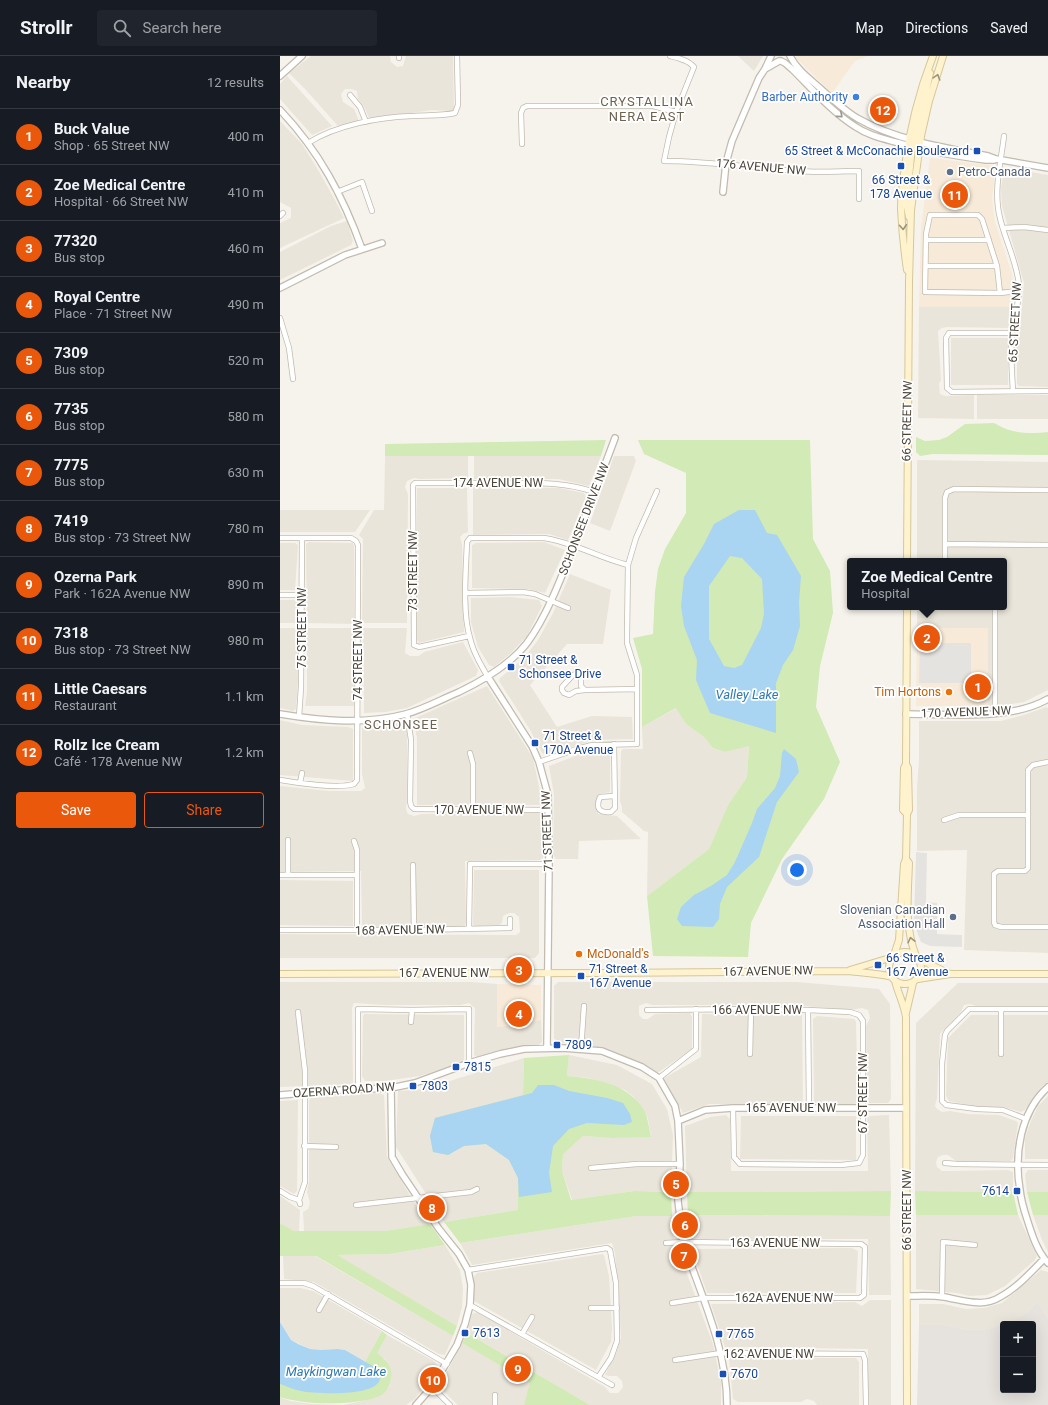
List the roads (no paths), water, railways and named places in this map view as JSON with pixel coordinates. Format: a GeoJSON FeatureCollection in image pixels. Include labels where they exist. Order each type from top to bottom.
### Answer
{"type":"FeatureCollection","features":[{"type":"Feature","properties":{"kind":"main road","name":"66 STREET NW"},"geometry":{"type":"LineString","coordinates":[[909,282],[901,208],[903,182],[910,146],[915,140],[943,56]]}},
{"type":"Feature","properties":{"kind":"main road","name":"66 STREET NW"},"geometry":{"type":"LineString","coordinates":[[907,558],[909,282],[911,225],[915,174],[919,149],[915,140],[920,93],[932,58]]}},
{"type":"Feature","properties":{"kind":"main road"},"geometry":{"type":"LineString","coordinates":[[910,146],[906,202],[911,225]]}},
{"type":"Feature","properties":{"kind":"main road"},"geometry":{"type":"LineString","coordinates":[[906,610],[906,764],[908,768],[909,810],[907,814],[906,859],[904,864],[899,940],[889,968],[893,979],[903,984],[950,974],[1048,974]]}},
{"type":"Feature","properties":{"kind":"main road"},"geometry":{"type":"LineString","coordinates":[[906,859],[909,863],[908,923],[911,943],[922,968],[921,974],[915,981]]}},
{"type":"Feature","properties":{"kind":"main road"},"geometry":{"type":"LineString","coordinates":[[894,956],[906,952],[912,953],[918,958],[950,974]]}},
{"type":"Feature","properties":{"kind":"main road","name":"167 AVENUE NW"},"geometry":{"type":"LineString","coordinates":[[848,970],[894,956]]}},
{"type":"Feature","properties":{"kind":"main road","name":"167 AVENUE NW"},"geometry":{"type":"LineString","coordinates":[[280,974],[547,974],[848,970],[860,973],[878,974],[893,979]]}},
{"type":"Feature","properties":{"kind":"main road","name":"66 STREET NW"},"geometry":{"type":"LineString","coordinates":[[893,979],[903,1004],[905,1015],[907,1405]]}},
{"type":"Feature","properties":{"kind":"main road","name":"66 STREET NW"},"geometry":{"type":"LineString","coordinates":[[905,1015],[915,981]]}},
{"type":"Feature","properties":{"kind":"street"},"geometry":{"type":"LineString","coordinates":[[280,76],[302,56]]}},
{"type":"Feature","properties":{"kind":"street"},"geometry":{"type":"LineString","coordinates":[[308,143],[327,133],[366,122],[404,116],[455,113],[458,105],[457,56]]}},
{"type":"Feature","properties":{"kind":"street"},"geometry":{"type":"LineString","coordinates":[[522,144],[521,113],[523,108],[527,106],[643,106],[660,107],[676,112],[694,67],[691,64],[670,56]]}},
{"type":"Feature","properties":{"kind":"street"},"geometry":{"type":"LineString","coordinates":[[722,192],[726,163],[739,123],[759,78],[771,56],[790,66],[831,108],[853,125],[879,138],[919,149],[949,155],[986,160],[999,160],[1048,168]]}},
{"type":"Feature","properties":{"kind":"street"},"geometry":{"type":"LineString","coordinates":[[765,69],[780,61],[786,60],[789,56],[798,68],[855,117],[882,131],[932,146],[988,156],[999,160]]}},
{"type":"Feature","properties":{"kind":"street"},"geometry":{"type":"LineString","coordinates":[[350,95],[360,107],[366,122]]}},
{"type":"Feature","properties":{"kind":"street"},"geometry":{"type":"LineString","coordinates":[[280,110],[315,152],[350,216],[362,249]]}},
{"type":"Feature","properties":{"kind":"street","name":"176 AVENUE NW"},"geometry":{"type":"LineString","coordinates":[[676,112],[664,161],[726,163],[799,171],[859,171],[859,200]]}},
{"type":"Feature","properties":{"kind":"street","name":"65 STREET NW"},"geometry":{"type":"LineString","coordinates":[[1004,136],[999,160],[997,204],[1017,275],[1019,291],[1012,333],[1013,391]]}},
{"type":"Feature","properties":{"kind":"street"},"geometry":{"type":"LineString","coordinates":[[337,192],[362,182],[372,211]]}},
{"type":"Feature","properties":{"kind":"street"},"geometry":{"type":"LineString","coordinates":[[1000,293],[996,266],[989,240],[982,219],[978,214],[930,215],[926,240],[925,292],[1000,293],[1019,291]]}},
{"type":"Feature","properties":{"kind":"street"},"geometry":{"type":"LineString","coordinates":[[1003,228],[1024,227],[1048,230]]}},
{"type":"Feature","properties":{"kind":"street"},"geometry":{"type":"LineString","coordinates":[[926,240],[989,240]]}},
{"type":"Feature","properties":{"kind":"street"},"geometry":{"type":"LineString","coordinates":[[280,288],[327,264],[362,249],[382,243]]}},
{"type":"Feature","properties":{"kind":"street"},"geometry":{"type":"LineString","coordinates":[[926,266],[996,266]]}},
{"type":"Feature","properties":{"kind":"street"},"geometry":{"type":"LineString","coordinates":[[280,318],[289,348],[292,380]]}},
{"type":"Feature","properties":{"kind":"street"},"geometry":{"type":"LineString","coordinates":[[1012,333],[949,333],[946,338],[946,385],[948,390],[952,392],[1048,391]]}},
{"type":"Feature","properties":{"kind":"street","name":"SCHONSEE DRIVE NW"},"geometry":{"type":"LineString","coordinates":[[280,714],[329,721],[387,718],[407,714],[473,685],[488,677],[510,660],[525,646],[537,628],[551,599],[574,546],[615,438]]}},
{"type":"Feature","properties":{"kind":"street","name":"174 AVENUE NW"},"geometry":{"type":"LineString","coordinates":[[412,497],[413,485],[415,483],[555,484],[594,492]]}},
{"type":"Feature","properties":{"kind":"street"},"geometry":{"type":"LineString","coordinates":[[944,558],[946,492],[954,489],[1048,490]]}},
{"type":"Feature","properties":{"kind":"street"},"geometry":{"type":"LineString","coordinates":[[539,762],[592,745],[638,744],[635,667],[627,643],[626,595],[628,565],[636,538],[657,491]]}},
{"type":"Feature","properties":{"kind":"street","name":"73 STREET NW"},"geometry":{"type":"LineString","coordinates":[[412,497],[414,645],[416,647],[422,647],[469,636]]}},
{"type":"Feature","properties":{"kind":"street"},"geometry":{"type":"LineString","coordinates":[[280,538],[302,538]]}},
{"type":"Feature","properties":{"kind":"street","name":"74 STREET NW"},"geometry":{"type":"LineString","coordinates":[[300,783],[348,785],[356,782],[358,777],[358,545],[353,539],[302,538]]}},
{"type":"Feature","properties":{"kind":"street","name":"75 STREET NW"},"geometry":{"type":"LineString","coordinates":[[298,717],[302,687],[302,538]]}},
{"type":"Feature","properties":{"kind":"street","name":"71 STREET NW"},"geometry":{"type":"LineString","coordinates":[[547,1048],[549,810],[546,787],[539,762],[527,738],[477,659],[469,636],[466,593],[467,542],[470,538],[544,538],[574,546]]}},
{"type":"Feature","properties":{"kind":"street"},"geometry":{"type":"LineString","coordinates":[[945,544],[1048,545]]}},
{"type":"Feature","properties":{"kind":"street"},"geometry":{"type":"LineString","coordinates":[[574,546],[608,560],[628,565]]}},
{"type":"Feature","properties":{"kind":"street"},"geometry":{"type":"LineString","coordinates":[[466,593],[523,592],[551,599],[568,608]]}},
{"type":"Feature","properties":{"kind":"street"},"geometry":{"type":"LineString","coordinates":[[280,595],[302,594]]}},
{"type":"Feature","properties":{"kind":"street"},"geometry":{"type":"LineString","coordinates":[[995,610],[995,714]]}},
{"type":"Feature","properties":{"kind":"street"},"geometry":{"type":"LineString","coordinates":[[585,690],[581,686],[581,677],[578,673],[573,675],[562,687],[562,690],[567,695],[576,691],[585,690],[637,690]]}},
{"type":"Feature","properties":{"kind":"street","name":"170 AVENUE NW"},"geometry":{"type":"LineString","coordinates":[[906,714],[995,714],[1023,709],[1048,698]]}},
{"type":"Feature","properties":{"kind":"street","name":"170 AVENUE NW"},"geometry":{"type":"LineString","coordinates":[[407,714],[411,740],[411,806],[414,809],[549,810]]}},
{"type":"Feature","properties":{"kind":"street"},"geometry":{"type":"LineString","coordinates":[[614,744],[615,808],[609,812],[600,811],[600,797],[614,796]]}},
{"type":"Feature","properties":{"kind":"street"},"geometry":{"type":"LineString","coordinates":[[470,753],[473,764],[473,810]]}},
{"type":"Feature","properties":{"kind":"street"},"geometry":{"type":"LineString","coordinates":[[1048,762],[1033,765],[1029,768],[1028,772],[1028,866],[1026,870],[1023,871],[998,871],[994,876],[995,925],[1001,927],[1048,927]]}},
{"type":"Feature","properties":{"kind":"street"},"geometry":{"type":"LineString","coordinates":[[280,780],[300,783],[302,773]]}},
{"type":"Feature","properties":{"kind":"street"},"geometry":{"type":"LineString","coordinates":[[944,820],[959,815],[1028,815]]}},
{"type":"Feature","properties":{"kind":"street"},"geometry":{"type":"LineString","coordinates":[[288,840],[288,875]]}},
{"type":"Feature","properties":{"kind":"street"},"geometry":{"type":"LineString","coordinates":[[354,841],[357,850],[357,930]]}},
{"type":"Feature","properties":{"kind":"street"},"geometry":{"type":"LineString","coordinates":[[469,929],[470,864],[549,864]]}},
{"type":"Feature","properties":{"kind":"street"},"geometry":{"type":"LineString","coordinates":[[413,865],[414,930]]}},
{"type":"Feature","properties":{"kind":"street"},"geometry":{"type":"LineString","coordinates":[[280,875],[357,875]]}},
{"type":"Feature","properties":{"kind":"street","name":"168 AVENUE NW"},"geometry":{"type":"LineString","coordinates":[[280,930],[510,928],[510,919]]}},
{"type":"Feature","properties":{"kind":"street"},"geometry":{"type":"LineString","coordinates":[[582,1049],[584,1006]]}},
{"type":"Feature","properties":{"kind":"street"},"geometry":{"type":"LineString","coordinates":[[358,1089],[358,1009],[469,1009],[469,1063]]}},
{"type":"Feature","properties":{"kind":"street"},"geometry":{"type":"LineString","coordinates":[[659,1078],[696,1049],[696,1009]]}},
{"type":"Feature","properties":{"kind":"street"},"geometry":{"type":"LineString","coordinates":[[750,1054],[751,1009]]}},
{"type":"Feature","properties":{"kind":"street","name":"166 AVENUE NW"},"geometry":{"type":"LineString","coordinates":[[647,1010],[751,1009],[850,1012],[859,1015],[863,1021]]}},
{"type":"Feature","properties":{"kind":"street"},"geometry":{"type":"LineString","coordinates":[[1026,1119],[1003,1110],[969,1109],[946,1105],[944,1103],[942,1098],[942,1064],[945,1035],[947,1031],[969,1009],[1048,1009]]}},
{"type":"Feature","properties":{"kind":"street"},"geometry":{"type":"LineString","coordinates":[[1001,1009],[1001,1054]]}},
{"type":"Feature","properties":{"kind":"street"},"geometry":{"type":"LineString","coordinates":[[411,1022],[412,1010]]}},
{"type":"Feature","properties":{"kind":"street"},"geometry":{"type":"LineString","coordinates":[[808,1010],[809,1109]]}},
{"type":"Feature","properties":{"kind":"street"},"geometry":{"type":"LineString","coordinates":[[280,1190],[300,1202],[305,1182],[305,1072],[298,1012]]}},
{"type":"Feature","properties":{"kind":"street","name":"67 STREET NW"},"geometry":{"type":"LineString","coordinates":[[733,1108],[734,1157],[740,1164],[841,1165],[859,1163],[863,1155],[863,1021]]}},
{"type":"Feature","properties":{"kind":"street","name":"OZERNA ROAD NW"},"geometry":{"type":"LineString","coordinates":[[280,1095],[391,1088],[415,1083],[469,1063],[524,1049],[547,1048],[602,1051],[642,1067],[659,1078],[675,1106],[678,1121],[680,1164],[679,1206],[683,1242],[721,1353],[727,1387],[727,1405]]}},
{"type":"Feature","properties":{"kind":"street"},"geometry":{"type":"LineString","coordinates":[[391,1088],[392,1157],[450,1244],[459,1254],[468,1270],[471,1285],[470,1305],[457,1345],[432,1387],[416,1405]]}},
{"type":"Feature","properties":{"kind":"street"},"geometry":{"type":"LineString","coordinates":[[907,1296],[942,1297],[965,1302],[986,1302],[1000,1298],[1046,1261],[1032,1234],[1022,1200],[1018,1165],[1020,1140],[1026,1119],[1039,1096],[1047,1088]]}},
{"type":"Feature","properties":{"kind":"street","name":"165 AVENUE NW"},"geometry":{"type":"LineString","coordinates":[[678,1121],[705,1110],[733,1108],[906,1108]]}},
{"type":"Feature","properties":{"kind":"street"},"geometry":{"type":"LineString","coordinates":[[304,1146],[336,1148]]}},
{"type":"Feature","properties":{"kind":"street"},"geometry":{"type":"LineString","coordinates":[[945,1163],[1048,1165]]}},
{"type":"Feature","properties":{"kind":"street"},"geometry":{"type":"LineString","coordinates":[[591,1168],[637,1164],[680,1164]]}},
{"type":"Feature","properties":{"kind":"street"},"geometry":{"type":"LineString","coordinates":[[356,1205],[419,1199],[471,1192],[477,1189]]}},
{"type":"Feature","properties":{"kind":"street"},"geometry":{"type":"LineString","coordinates":[[666,1244],[683,1242]]}},
{"type":"Feature","properties":{"kind":"street","name":"163 AVENUE NW"},"geometry":{"type":"LineString","coordinates":[[683,1242],[861,1244],[865,1247],[864,1295]]}},
{"type":"Feature","properties":{"kind":"street"},"geometry":{"type":"LineString","coordinates":[[942,1297],[943,1242],[976,1245]]}},
{"type":"Feature","properties":{"kind":"street"},"geometry":{"type":"LineString","coordinates":[[468,1270],[563,1254],[607,1248],[610,1250],[616,1278],[617,1341],[611,1358],[598,1376]]}},
{"type":"Feature","properties":{"kind":"street"},"geometry":{"type":"LineString","coordinates":[[280,1283],[313,1286],[446,1364]]}},
{"type":"Feature","properties":{"kind":"street"},"geometry":{"type":"LineString","coordinates":[[319,1310],[328,1294]]}},
{"type":"Feature","properties":{"kind":"street","name":"162A AVENUE NW"},"geometry":{"type":"LineString","coordinates":[[703,1298],[860,1298],[864,1295]]}},
{"type":"Feature","properties":{"kind":"street"},"geometry":{"type":"LineString","coordinates":[[672,1303],[703,1298]]}},
{"type":"Feature","properties":{"kind":"street"},"geometry":{"type":"LineString","coordinates":[[470,1305],[612,1385]]}},
{"type":"Feature","properties":{"kind":"street"},"geometry":{"type":"LineString","coordinates":[[591,1308],[617,1308]]}},
{"type":"Feature","properties":{"kind":"street"},"geometry":{"type":"LineString","coordinates":[[522,1334],[532,1317]]}},
{"type":"Feature","properties":{"kind":"street","name":"162 AVENUE NW"},"geometry":{"type":"LineString","coordinates":[[675,1360],[721,1353],[863,1354],[865,1360],[866,1405]]}},
{"type":"Feature","properties":{"kind":"street"},"geometry":{"type":"LineString","coordinates":[[432,1387],[450,1405]]}},
{"type":"Feature","properties":{"kind":"street"},"geometry":{"type":"LineString","coordinates":[[495,1395],[495,1405]]}},
{"type":"Feature","properties":{"kind":"water","name":"Valley Lake"},"geometry":{"type":"Polygon","coordinates":[[[739,510],[755,510],[767,533],[777,535],[801,576],[799,602],[800,626],[793,650],[783,665],[776,683],[776,733],[710,713],[696,680],[697,660],[684,626],[681,606],[684,577],[714,524],[739,510]],[[730,556],[709,586],[709,639],[724,666],[734,668],[742,665],[761,628],[764,614],[762,579],[742,558],[730,556]]]}},
{"type":"Feature","properties":{"kind":"water"},"geometry":{"type":"Polygon","coordinates":[[[784,749],[796,759],[799,772],[777,802],[759,857],[727,887],[720,904],[719,919],[713,927],[682,926],[677,919],[681,907],[694,895],[727,875],[735,862],[757,809],[775,788],[780,776],[782,753],[784,749]]]}},
{"type":"Feature","properties":{"kind":"water"},"geometry":{"type":"Polygon","coordinates":[[[538,1085],[554,1085],[569,1091],[607,1098],[623,1103],[630,1114],[632,1122],[624,1125],[587,1123],[569,1129],[553,1146],[549,1173],[552,1192],[519,1197],[518,1178],[509,1160],[486,1144],[464,1146],[448,1155],[433,1152],[430,1136],[435,1118],[532,1093],[538,1085]]]}},
{"type":"Feature","properties":{"kind":"water","name":"Maykingwan Lake"},"geometry":{"type":"Polygon","coordinates":[[[280,1322],[291,1340],[298,1344],[310,1349],[345,1350],[376,1368],[381,1375],[379,1382],[371,1388],[363,1391],[340,1393],[301,1391],[280,1384],[280,1322]]]}},
{"type":"Feature","properties":{"kind":"place","name":"Barber Authority"},"geometry":{"type":"Point","coordinates":[856,97]}},
{"type":"Feature","properties":{"kind":"place","name":"Rollz Ice Cream"},"geometry":{"type":"Point","coordinates":[883,110]}},
{"type":"Feature","properties":{"kind":"place","name":"65 Street & McConachie Boulevard"},"geometry":{"type":"Point","coordinates":[977,151]}},
{"type":"Feature","properties":{"kind":"place","name":"66 Street & 178 Avenue"},"geometry":{"type":"Point","coordinates":[901,166]}},
{"type":"Feature","properties":{"kind":"place","name":"Petro-Canada"},"geometry":{"type":"Point","coordinates":[950,172]}},
{"type":"Feature","properties":{"kind":"place","name":"Little Caesars"},"geometry":{"type":"Point","coordinates":[955,195]}},
{"type":"Feature","properties":{"kind":"place","name":"Zoe Medical Centre"},"geometry":{"type":"Point","coordinates":[927,638]}},
{"type":"Feature","properties":{"kind":"place","name":"71 Street & Schonsee Drive"},"geometry":{"type":"Point","coordinates":[511,667]}},
{"type":"Feature","properties":{"kind":"place","name":"Buck Value"},"geometry":{"type":"Point","coordinates":[978,687]}},
{"type":"Feature","properties":{"kind":"place","name":"Tim Hortons"},"geometry":{"type":"Point","coordinates":[949,692]}},
{"type":"Feature","properties":{"kind":"place","name":"71 Street & 170A Avenue"},"geometry":{"type":"Point","coordinates":[535,743]}},
{"type":"Feature","properties":{"kind":"place","name":"Slovenian Canadian Association Hall"},"geometry":{"type":"Point","coordinates":[953,917]}},
{"type":"Feature","properties":{"kind":"place","name":"McDonald's"},"geometry":{"type":"Point","coordinates":[579,954]}},
{"type":"Feature","properties":{"kind":"place","name":"66 Street & 167 Avenue"},"geometry":{"type":"Point","coordinates":[878,965]}},
{"type":"Feature","properties":{"kind":"place","name":"77320"},"geometry":{"type":"Point","coordinates":[519,970]}},
{"type":"Feature","properties":{"kind":"place","name":"71 Street & 167 Avenue"},"geometry":{"type":"Point","coordinates":[581,976]}},
{"type":"Feature","properties":{"kind":"place","name":"Royal Centre"},"geometry":{"type":"Point","coordinates":[519,1014]}},
{"type":"Feature","properties":{"kind":"place","name":"7809"},"geometry":{"type":"Point","coordinates":[557,1045]}},
{"type":"Feature","properties":{"kind":"place","name":"7815"},"geometry":{"type":"Point","coordinates":[456,1067]}},
{"type":"Feature","properties":{"kind":"place","name":"7803"},"geometry":{"type":"Point","coordinates":[413,1086]}},
{"type":"Feature","properties":{"kind":"place","name":"7309"},"geometry":{"type":"Point","coordinates":[676,1184]}},
{"type":"Feature","properties":{"kind":"place","name":"7614"},"geometry":{"type":"Point","coordinates":[1017,1191]}},
{"type":"Feature","properties":{"kind":"place","name":"7419"},"geometry":{"type":"Point","coordinates":[432,1208]}},
{"type":"Feature","properties":{"kind":"place","name":"7735"},"geometry":{"type":"Point","coordinates":[685,1225]}},
{"type":"Feature","properties":{"kind":"place","name":"7775"},"geometry":{"type":"Point","coordinates":[684,1256]}},
{"type":"Feature","properties":{"kind":"place","name":"7613"},"geometry":{"type":"Point","coordinates":[465,1333]}},
{"type":"Feature","properties":{"kind":"place","name":"7765"},"geometry":{"type":"Point","coordinates":[719,1334]}},
{"type":"Feature","properties":{"kind":"place","name":"Ozerna Park"},"geometry":{"type":"Point","coordinates":[518,1369]}},
{"type":"Feature","properties":{"kind":"place","name":"7670"},"geometry":{"type":"Point","coordinates":[723,1374]}},
{"type":"Feature","properties":{"kind":"place","name":"7318"},"geometry":{"type":"Point","coordinates":[433,1380]}},
{"type":"Feature","properties":{"kind":"district","name":"CRYSTALLINA NERA EAST"},"geometry":{"type":"Point","coordinates":[647,108]}},
{"type":"Feature","properties":{"kind":"district","name":"SCHONSEE"},"geometry":{"type":"Point","coordinates":[401,724]}}]}
